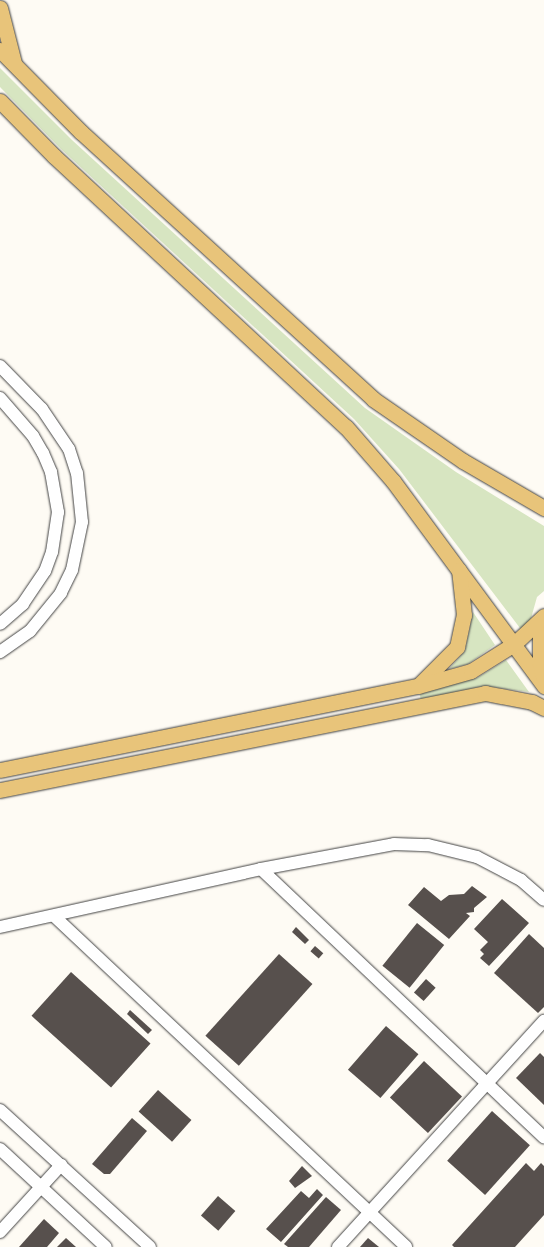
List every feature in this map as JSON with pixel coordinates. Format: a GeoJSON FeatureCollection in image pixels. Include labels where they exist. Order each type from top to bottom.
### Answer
{"type":"FeatureCollection","features":[{"type":"Feature","properties":{"kind":"main road"},"geometry":{"type":"LineString","coordinates":[[0,8],[14,64]]}},
{"type":"Feature","properties":{"kind":"main road"},"geometry":{"type":"LineString","coordinates":[[0,50],[81,132],[373,399],[463,461],[544,508]]}},
{"type":"Feature","properties":{"kind":"main road"},"geometry":{"type":"LineString","coordinates":[[0,100],[54,156],[346,427],[393,481],[459,568],[544,686]]}},
{"type":"Feature","properties":{"kind":"main road"},"geometry":{"type":"LineString","coordinates":[[418,686],[457,647],[464,615],[459,568]]}},
{"type":"Feature","properties":{"kind":"main road"},"geometry":{"type":"LineString","coordinates":[[0,770],[418,686],[471,671],[514,644],[544,616]]}},
{"type":"Feature","properties":{"kind":"main road"},"geometry":{"type":"LineString","coordinates":[[544,626],[540,637],[540,666],[544,679]]}},
{"type":"Feature","properties":{"kind":"main road"},"geometry":{"type":"LineString","coordinates":[[0,790],[485,693],[532,702],[544,708]]}},
{"type":"Feature","properties":{"kind":"street"},"geometry":{"type":"LineString","coordinates":[[0,366],[42,408],[65,442],[77,473],[82,522],[77,554],[61,593],[30,631],[0,652]]}},
{"type":"Feature","properties":{"kind":"street"},"geometry":{"type":"LineString","coordinates":[[0,398],[33,436],[43,453],[51,472],[58,512],[52,552],[45,571],[23,604],[0,624]]}},
{"type":"Feature","properties":{"kind":"street"},"geometry":{"type":"LineString","coordinates":[[0,927],[261,869],[394,844],[428,845],[461,851],[492,863],[521,880],[544,900]]}},
{"type":"Feature","properties":{"kind":"street"},"geometry":{"type":"LineString","coordinates":[[261,869],[486,1085],[544,1138]]}},
{"type":"Feature","properties":{"kind":"street"},"geometry":{"type":"LineString","coordinates":[[54,916],[406,1247]]}},
{"type":"Feature","properties":{"kind":"street"},"geometry":{"type":"LineString","coordinates":[[338,1247],[544,1022]]}},
{"type":"Feature","properties":{"kind":"street"},"geometry":{"type":"LineString","coordinates":[[0,1110],[150,1247]]}},
{"type":"Feature","properties":{"kind":"street"},"geometry":{"type":"LineString","coordinates":[[0,1148],[106,1247]]}},
{"type":"Feature","properties":{"kind":"street"},"geometry":{"type":"LineString","coordinates":[[0,1232],[61,1165]]}},
{"type":"Feature","properties":{"kind":"green space"},"geometry":{"type":"Polygon","coordinates":[[[0,68],[72,140],[365,408],[456,472],[544,526],[544,591],[537,597],[526,636],[399,469],[354,419],[61,149],[0,87],[0,68]]]}},
{"type":"Feature","properties":{"kind":"green space"},"geometry":{"type":"Polygon","coordinates":[[[473,612],[495,645],[468,664],[449,669],[465,651],[473,612]]]}},
{"type":"Feature","properties":{"kind":"green space"},"geometry":{"type":"Polygon","coordinates":[[[506,660],[529,692],[484,686],[421,700],[419,692],[477,678],[506,660]]]}},
{"type":"Feature","properties":{"kind":"building"},"geometry":{"type":"Polygon","coordinates":[[[472,886],[487,897],[474,908],[474,912],[466,913],[470,916],[449,939],[408,905],[424,887],[441,901],[449,895],[464,894],[472,886]]]}},
{"type":"Feature","properties":{"kind":"building"},"geometry":{"type":"Polygon","coordinates":[[[502,899],[529,923],[489,966],[480,958],[484,954],[480,950],[488,942],[474,929],[502,899]]]}},
{"type":"Feature","properties":{"kind":"building"},"geometry":{"type":"Polygon","coordinates":[[[417,923],[444,945],[410,988],[382,966],[417,923]]]}},
{"type":"Feature","properties":{"kind":"building"},"geometry":{"type":"Polygon","coordinates":[[[296,927],[309,940],[305,944],[292,932],[296,927]]]}},
{"type":"Feature","properties":{"kind":"building"},"geometry":{"type":"Polygon","coordinates":[[[529,934],[544,948],[544,1007],[538,1013],[494,973],[529,934]]]}},
{"type":"Feature","properties":{"kind":"building"},"geometry":{"type":"Polygon","coordinates":[[[315,946],[323,953],[319,958],[310,951],[315,946]]]}},
{"type":"Feature","properties":{"kind":"building"},"geometry":{"type":"Polygon","coordinates":[[[279,954],[312,984],[239,1066],[205,1036],[279,954]]]}},
{"type":"Feature","properties":{"kind":"building"},"geometry":{"type":"Polygon","coordinates":[[[71,972],[151,1044],[111,1087],[32,1016],[71,972]]]}},
{"type":"Feature","properties":{"kind":"building"},"geometry":{"type":"Polygon","coordinates":[[[426,979],[436,988],[424,1001],[414,992],[426,979]]]}},
{"type":"Feature","properties":{"kind":"building"},"geometry":{"type":"Polygon","coordinates":[[[130,1010],[152,1030],[148,1034],[127,1014],[130,1010]]]}},
{"type":"Feature","properties":{"kind":"building"},"geometry":{"type":"Polygon","coordinates":[[[386,1026],[418,1054],[380,1098],[348,1070],[386,1026]]]}},
{"type":"Feature","properties":{"kind":"building"},"geometry":{"type":"Polygon","coordinates":[[[540,1053],[544,1057],[544,1105],[516,1078],[540,1053]]]}},
{"type":"Feature","properties":{"kind":"building"},"geometry":{"type":"Polygon","coordinates":[[[424,1061],[462,1096],[428,1133],[390,1098],[424,1061]]]}},
{"type":"Feature","properties":{"kind":"building"},"geometry":{"type":"Polygon","coordinates":[[[158,1090],[191,1120],[172,1142],[139,1112],[158,1090]]]}},
{"type":"Feature","properties":{"kind":"building"},"geometry":{"type":"Polygon","coordinates":[[[492,1111],[530,1145],[485,1195],[447,1161],[492,1111]]]}},
{"type":"Feature","properties":{"kind":"building"},"geometry":{"type":"Polygon","coordinates":[[[132,1118],[147,1131],[110,1174],[104,1174],[92,1164],[132,1118]]]}},
{"type":"Feature","properties":{"kind":"building"},"geometry":{"type":"Polygon","coordinates":[[[526,1163],[534,1171],[541,1163],[544,1166],[544,1215],[515,1247],[454,1247],[452,1245],[526,1163]]]}},
{"type":"Feature","properties":{"kind":"building"},"geometry":{"type":"Polygon","coordinates":[[[302,1166],[312,1176],[295,1188],[289,1181],[302,1166]]]}},
{"type":"Feature","properties":{"kind":"building"},"geometry":{"type":"Polygon","coordinates":[[[317,1189],[323,1195],[281,1242],[266,1229],[301,1191],[309,1198],[317,1189]]]}},
{"type":"Feature","properties":{"kind":"building"},"geometry":{"type":"Polygon","coordinates":[[[218,1196],[235,1211],[218,1231],[201,1216],[218,1196]]]}},
{"type":"Feature","properties":{"kind":"building"},"geometry":{"type":"Polygon","coordinates":[[[326,1197],[341,1210],[309,1247],[288,1247],[284,1244],[326,1197]]]}},
{"type":"Feature","properties":{"kind":"building"},"geometry":{"type":"Polygon","coordinates":[[[44,1219],[59,1233],[47,1247],[19,1247],[44,1219]]]}},
{"type":"Feature","properties":{"kind":"building"},"geometry":{"type":"Polygon","coordinates":[[[66,1238],[76,1247],[57,1247],[66,1238]]]}},
{"type":"Feature","properties":{"kind":"building"},"geometry":{"type":"Polygon","coordinates":[[[368,1238],[379,1247],[360,1247],[368,1238]]]}}]}
